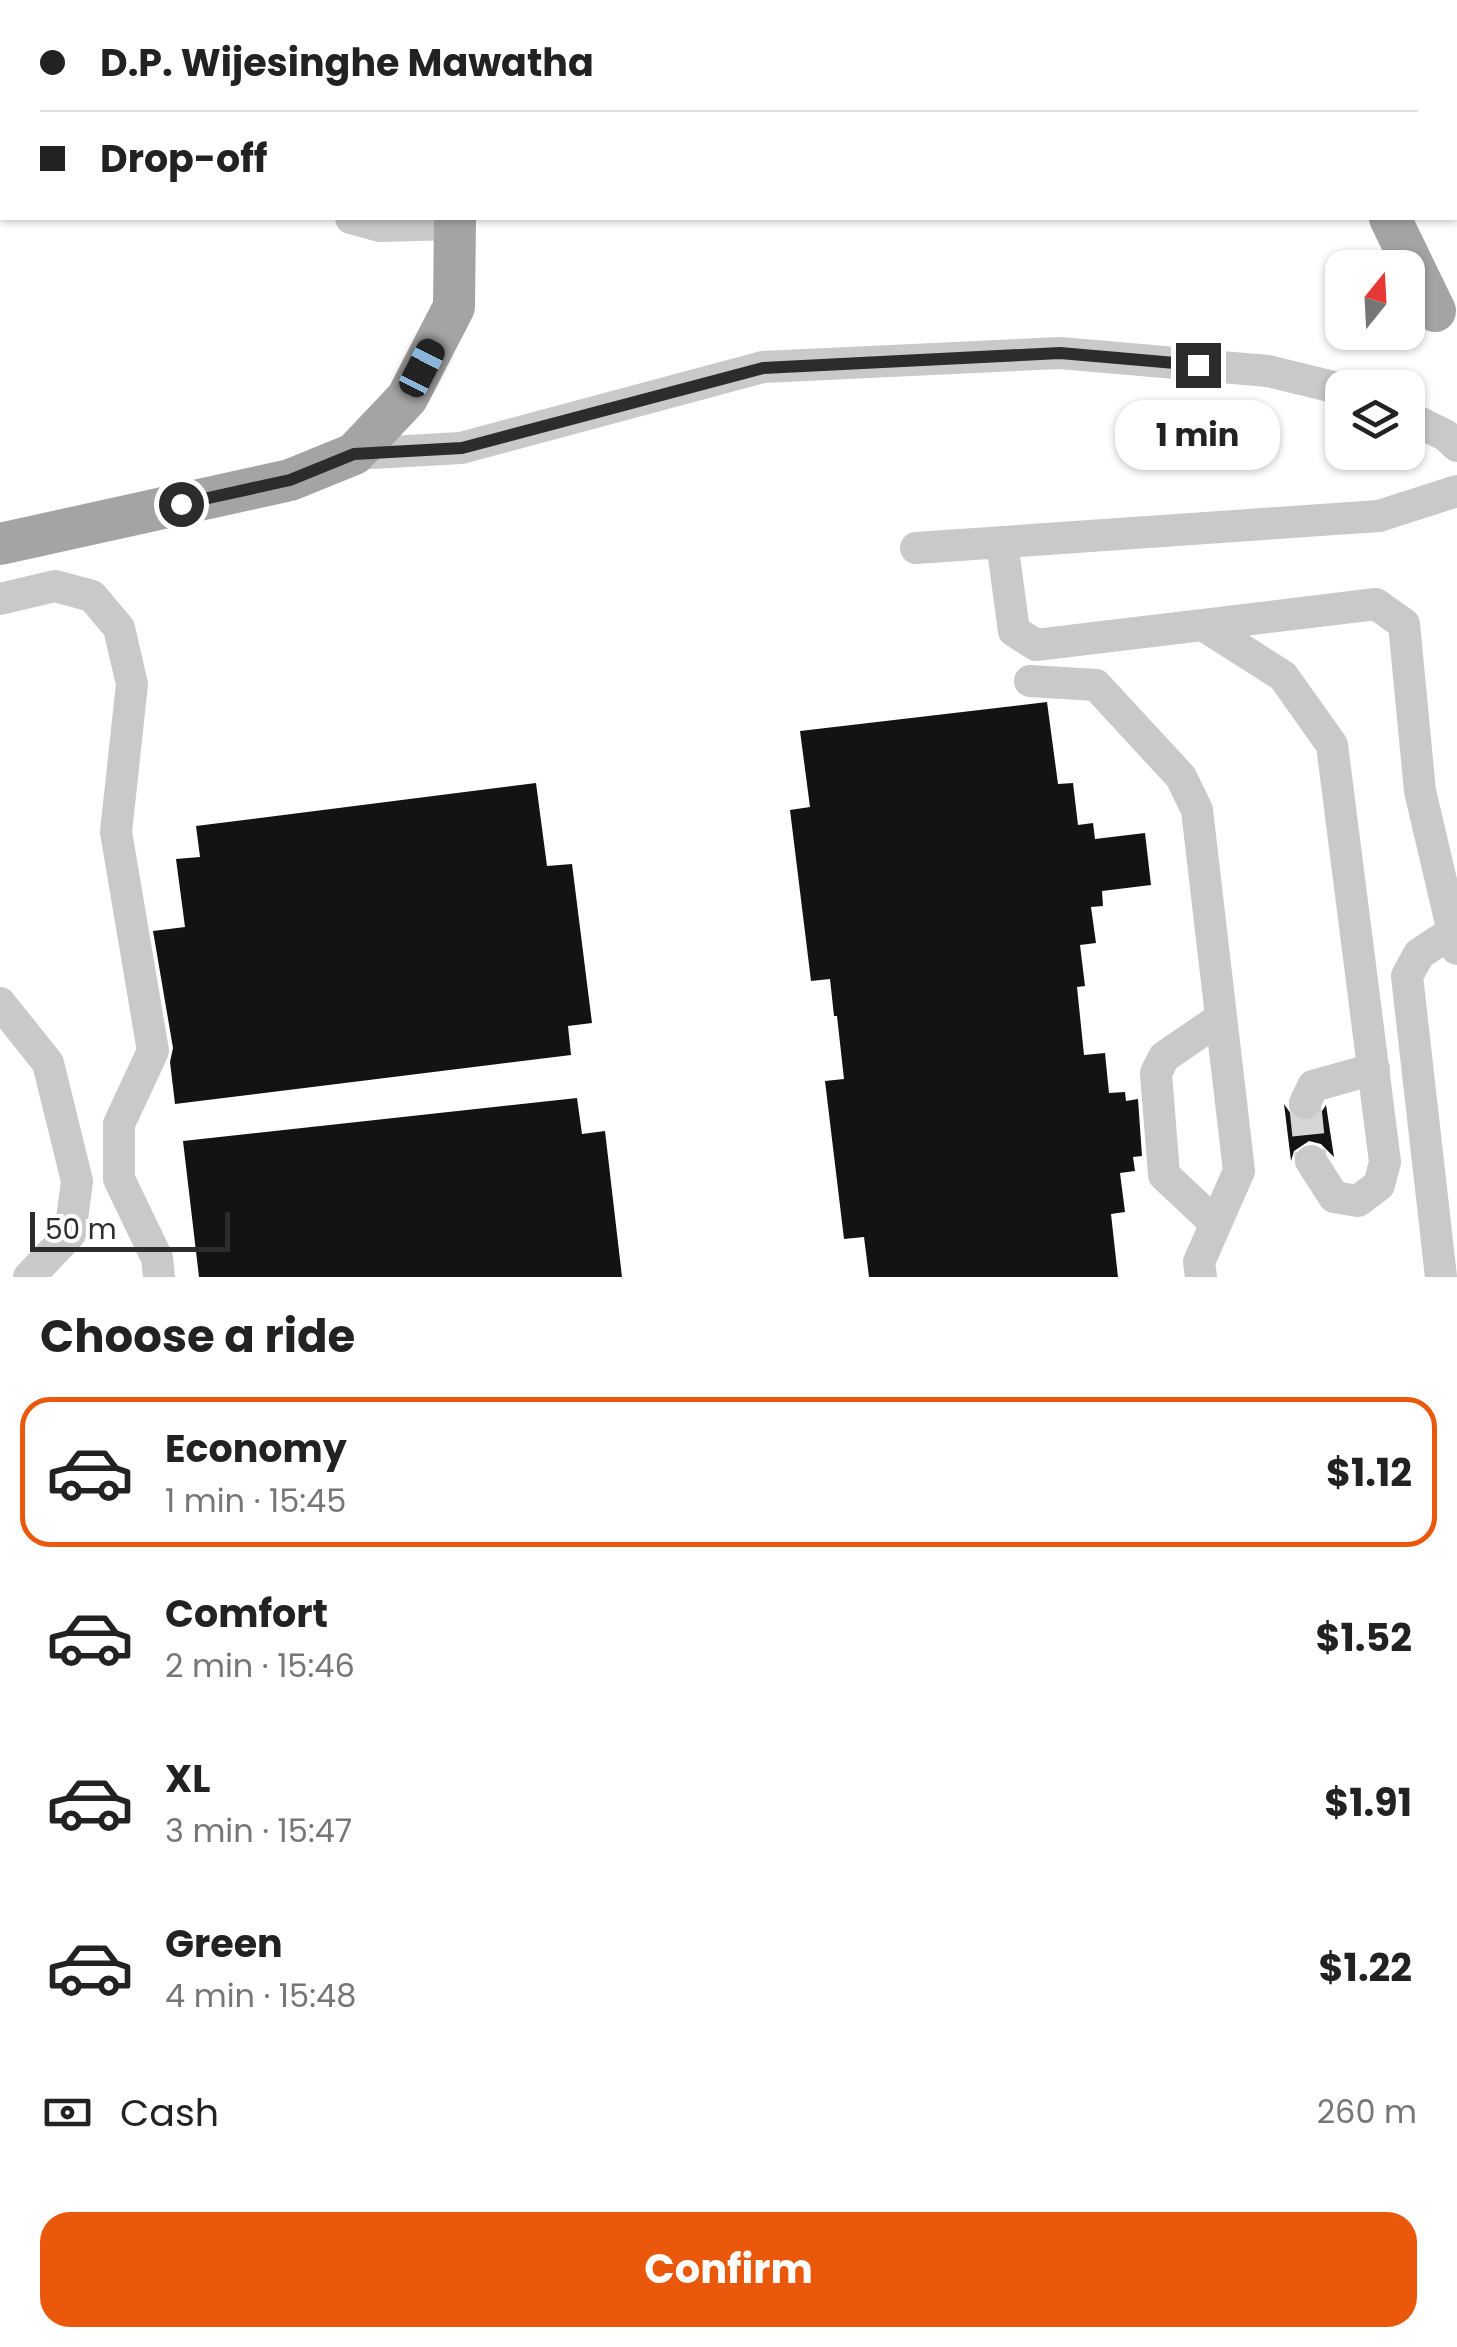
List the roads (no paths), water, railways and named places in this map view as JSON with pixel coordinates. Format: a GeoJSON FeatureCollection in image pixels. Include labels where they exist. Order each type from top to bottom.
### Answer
{"type":"FeatureCollection","features":[{"type":"Feature","properties":{"kind":"main road"},"geometry":{"type":"LineString","coordinates":[[1362,220],[1384,250]]}},
{"type":"Feature","properties":{"kind":"main road"},"geometry":{"type":"LineString","coordinates":[[1391,220],[1446,326]]}},
{"type":"Feature","properties":{"kind":"main road"},"geometry":{"type":"LineString","coordinates":[[0,544],[290,480],[354,454],[407,398],[454,307],[456,221]]}},
{"type":"Feature","properties":{"kind":"main road"},"geometry":{"type":"LineString","coordinates":[[1425,300],[1446,326]]}},
{"type":"Feature","properties":{"kind":"lane"},"geometry":{"type":"LineString","coordinates":[[358,220],[380,226],[456,221]]}},
{"type":"Feature","properties":{"kind":"lane"},"geometry":{"type":"LineString","coordinates":[[354,454],[462,448],[763,368],[1060,353],[1268,371],[1325,385]]}},
{"type":"Feature","properties":{"kind":"lane"},"geometry":{"type":"LineString","coordinates":[[1425,425],[1457,446]]}},
{"type":"Feature","properties":{"kind":"lane"},"geometry":{"type":"LineString","coordinates":[[916,548],[1380,516],[1457,492]]}},
{"type":"Feature","properties":{"kind":"lane"},"geometry":{"type":"LineString","coordinates":[[1002,542],[1014,631],[1036,645],[1376,604],[1404,624],[1420,791],[1454,941],[1419,954],[1407,976],[1441,1277]]}},
{"type":"Feature","properties":{"kind":"lane"},"geometry":{"type":"LineString","coordinates":[[0,599],[55,586],[92,596],[119,628],[128,666],[132,684],[116,832],[153,1051],[119,1124],[119,1178],[157,1258],[159,1277]]}},
{"type":"Feature","properties":{"kind":"lane"},"geometry":{"type":"LineString","coordinates":[[1203,626],[1283,676],[1332,745],[1385,1162],[1379,1184],[1358,1201],[1334,1197],[1311,1161]]}},
{"type":"Feature","properties":{"kind":"lane"},"geometry":{"type":"LineString","coordinates":[[1030,681],[1096,685],[1180,777],[1198,810],[1239,1171],[1199,1262],[1201,1277]]}},
{"type":"Feature","properties":{"kind":"lane"},"geometry":{"type":"LineString","coordinates":[[0,1003],[48,1063],[76,1181],[70,1234],[28,1277]]}},
{"type":"Feature","properties":{"kind":"lane"},"geometry":{"type":"LineString","coordinates":[[1214,1222],[1164,1175],[1156,1073],[1164,1057],[1222,1018]]}},
{"type":"Feature","properties":{"kind":"lane"},"geometry":{"type":"LineString","coordinates":[[1305,1103],[1313,1086],[1374,1069]]}},
{"type":"Feature","properties":{"kind":"tunnel"},"geometry":{"type":"LineString","coordinates":[[1305,1103],[1311,1161]]}}]}
